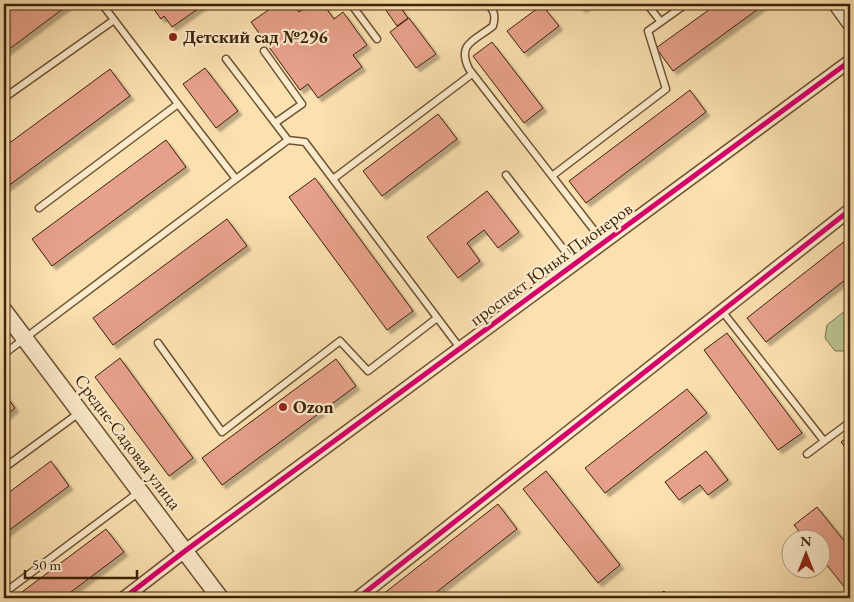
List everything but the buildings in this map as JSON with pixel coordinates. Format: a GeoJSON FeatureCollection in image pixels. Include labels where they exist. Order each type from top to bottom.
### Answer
{"type":"FeatureCollection","features":[{"type":"Feature","properties":{"kind":"street"},"geometry":{"type":"LineString","coordinates":[[836,4],[850,22]]}},
{"type":"Feature","properties":{"kind":"street","name":"проспект Юных Пионеров"},"geometry":{"type":"LineString","coordinates":[[124,598],[185,551],[850,61]]}},
{"type":"Feature","properties":{"kind":"street"},"geometry":{"type":"LineString","coordinates":[[358,598],[850,210]]}},
{"type":"Feature","properties":{"kind":"street","name":"Средне-Садовая улица"},"geometry":{"type":"LineString","coordinates":[[4,310],[220,598]]}},
{"type":"Feature","properties":{"kind":"lane"},"geometry":{"type":"LineString","coordinates":[[102,4],[236,179]]}},
{"type":"Feature","properties":{"kind":"lane"},"geometry":{"type":"LineString","coordinates":[[351,4],[377,39]]}},
{"type":"Feature","properties":{"kind":"lane"},"geometry":{"type":"LineString","coordinates":[[488,4],[495,16],[493,26],[468,44],[464,52],[465,62],[472,74],[604,243]]}},
{"type":"Feature","properties":{"kind":"lane"},"geometry":{"type":"LineString","coordinates":[[647,4],[661,22]]}},
{"type":"Feature","properties":{"kind":"lane"},"geometry":{"type":"LineString","coordinates":[[552,176],[666,89],[648,31],[686,4]]}},
{"type":"Feature","properties":{"kind":"lane"},"geometry":{"type":"LineString","coordinates":[[4,98],[114,20]]}},
{"type":"Feature","properties":{"kind":"lane"},"geometry":{"type":"LineString","coordinates":[[264,51],[302,104],[275,123]]}},
{"type":"Feature","properties":{"kind":"lane"},"geometry":{"type":"LineString","coordinates":[[226,60],[288,140]]}},
{"type":"Feature","properties":{"kind":"lane"},"geometry":{"type":"LineString","coordinates":[[333,179],[472,74]]}},
{"type":"Feature","properties":{"kind":"lane"},"geometry":{"type":"LineString","coordinates":[[38,208],[178,104]]}},
{"type":"Feature","properties":{"kind":"lane"},"geometry":{"type":"LineString","coordinates":[[4,354],[288,140],[305,142],[460,348]]}},
{"type":"Feature","properties":{"kind":"lane"},"geometry":{"type":"LineString","coordinates":[[506,175],[575,264]]}},
{"type":"Feature","properties":{"kind":"lane"},"geometry":{"type":"LineString","coordinates":[[722,311],[824,442]]}},
{"type":"Feature","properties":{"kind":"lane"},"geometry":{"type":"LineString","coordinates":[[158,343],[222,432],[340,341],[368,371],[437,318]]}},
{"type":"Feature","properties":{"kind":"lane"},"geometry":{"type":"LineString","coordinates":[[4,468],[80,412]]}},
{"type":"Feature","properties":{"kind":"lane"},"geometry":{"type":"LineString","coordinates":[[807,454],[850,422]]}},
{"type":"Feature","properties":{"kind":"lane"},"geometry":{"type":"LineString","coordinates":[[4,593],[140,492]]}},
{"type":"Feature","properties":{"kind":"green space"},"geometry":{"type":"Polygon","coordinates":[[[850,307],[850,349],[847,351],[835,351],[825,338],[827,325],[850,307]]]}},
{"type":"Feature","properties":{"kind":"cycle path"},"geometry":{"type":"LineString","coordinates":[[124,598],[185,551],[850,61]]}},
{"type":"Feature","properties":{"kind":"cycle path"},"geometry":{"type":"LineString","coordinates":[[358,598],[850,210]]}},
{"type":"Feature","properties":{"kind":"place","name":"Детский сад №296"},"geometry":{"type":"Point","coordinates":[173,37]}},
{"type":"Feature","properties":{"kind":"place","name":"Ozon"},"geometry":{"type":"Point","coordinates":[283,407]}}]}
